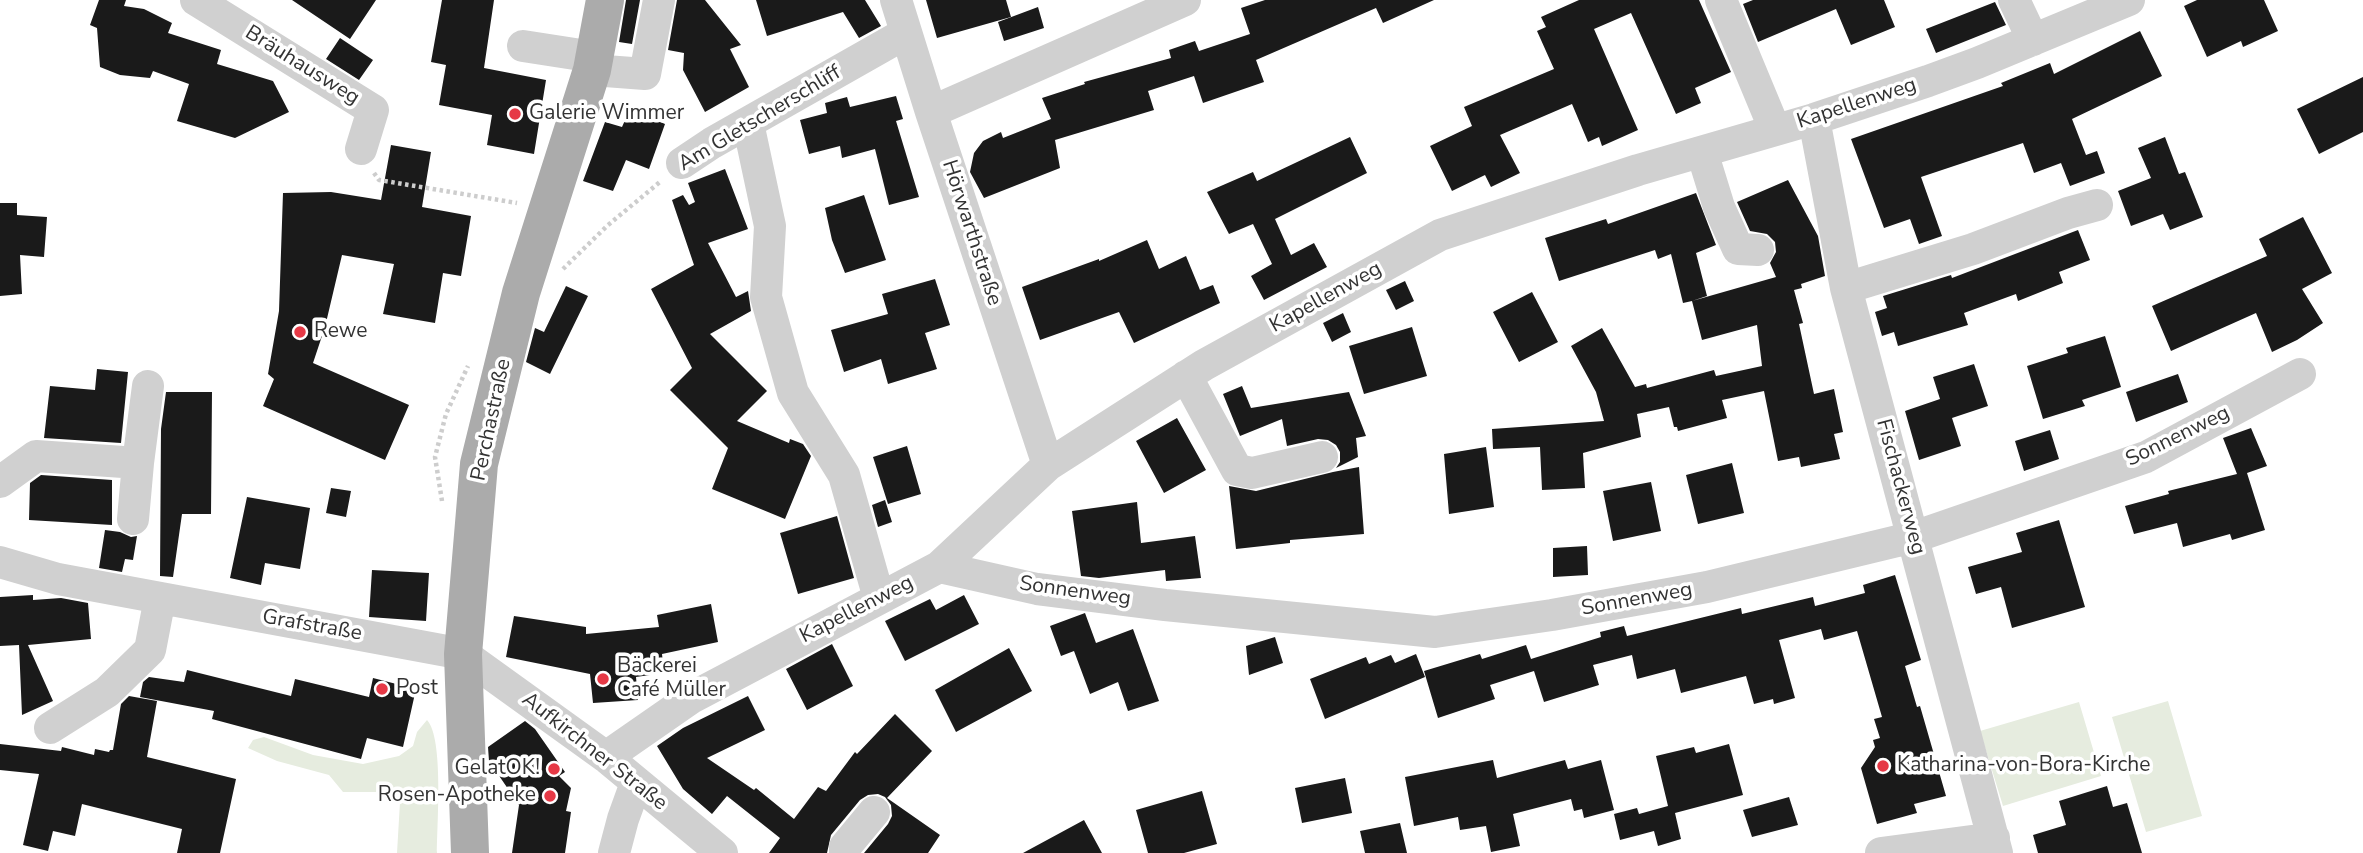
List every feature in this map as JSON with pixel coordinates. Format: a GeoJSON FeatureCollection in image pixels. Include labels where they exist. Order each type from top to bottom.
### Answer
{"type":"FeatureCollection","features":[{"type":"Feature","properties":{"kind":"main road","name":"Perchastraße"},"geometry":{"type":"LineString","coordinates":[[470,853],[463,654],[479,464],[523,290],[593,64],[605,0]]}},
{"type":"Feature","properties":{"kind":"street","name":"Bräuhausweg"},"geometry":{"type":"LineString","coordinates":[[196,0],[373,110],[360,149]]}},
{"type":"Feature","properties":{"kind":"street"},"geometry":{"type":"LineString","coordinates":[[523,46],[645,74],[659,0]]}},
{"type":"Feature","properties":{"kind":"street","name":"Hörwarthstraße"},"geometry":{"type":"LineString","coordinates":[[896,0],[1048,465]]}},
{"type":"Feature","properties":{"kind":"street"},"geometry":{"type":"LineString","coordinates":[[931,112],[1185,0]]}},
{"type":"Feature","properties":{"kind":"street"},"geometry":{"type":"LineString","coordinates":[[1721,0],[1775,130]]}},
{"type":"Feature","properties":{"kind":"street"},"geometry":{"type":"LineString","coordinates":[[2014,0],[2033,40]]}},
{"type":"Feature","properties":{"kind":"street","name":"Kapellenweg"},"geometry":{"type":"LineString","coordinates":[[606,757],[691,698],[939,568],[1048,465],[1186,376],[1440,235],[1638,170],[1814,119],[1977,64],[2129,0]]}},
{"type":"Feature","properties":{"kind":"street","name":"Am Gletscherschliff"},"geometry":{"type":"LineString","coordinates":[[682,163],[906,33]]}},
{"type":"Feature","properties":{"kind":"street","name":"Fischackerweg"},"geometry":{"type":"LineString","coordinates":[[1814,119],[1846,288],[1995,845]]}},
{"type":"Feature","properties":{"kind":"street"},"geometry":{"type":"LineString","coordinates":[[748,123],[770,226],[766,298],[793,393],[844,475],[879,598]]}},
{"type":"Feature","properties":{"kind":"street"},"geometry":{"type":"LineString","coordinates":[[1702,152],[1719,207],[1738,249],[1758,250]]}},
{"type":"Feature","properties":{"kind":"street"},"geometry":{"type":"LineString","coordinates":[[1846,288],[1973,249],[2068,213],[2097,205]]}},
{"type":"Feature","properties":{"kind":"street","name":"Sonnenweg"},"geometry":{"type":"LineString","coordinates":[[939,568],[1037,589],[1114,599],[1435,632],[1552,615],[1707,587],[1914,537],[2146,457],[2301,373]]}},
{"type":"Feature","properties":{"kind":"street"},"geometry":{"type":"LineString","coordinates":[[1186,376],[1237,470],[1252,473],[1322,457]]}},
{"type":"Feature","properties":{"kind":"street"},"geometry":{"type":"LineString","coordinates":[[133,519],[148,386]]}},
{"type":"Feature","properties":{"kind":"street"},"geometry":{"type":"LineString","coordinates":[[0,482],[36,456],[138,463]]}},
{"type":"Feature","properties":{"kind":"street","name":"Grafstraße"},"geometry":{"type":"LineString","coordinates":[[0,562],[58,579],[463,654]]}},
{"type":"Feature","properties":{"kind":"street"},"geometry":{"type":"LineString","coordinates":[[50,728],[107,692],[150,650],[160,598]]}},
{"type":"Feature","properties":{"kind":"street","name":"Aufkirchner Straße"},"geometry":{"type":"LineString","coordinates":[[463,654],[606,757],[722,853]]}},
{"type":"Feature","properties":{"kind":"street"},"geometry":{"type":"LineString","coordinates":[[614,853],[636,783]]}},
{"type":"Feature","properties":{"kind":"street"},"geometry":{"type":"LineString","coordinates":[[845,853],[845,847],[874,812]]}},
{"type":"Feature","properties":{"kind":"street"},"geometry":{"type":"LineString","coordinates":[[1881,853],[1995,845]]}},
{"type":"Feature","properties":{"kind":"path"},"geometry":{"type":"LineString","coordinates":[[360,149],[379,180],[521,204]]}},
{"type":"Feature","properties":{"kind":"path","name":"Am Gletscherschliff"},"geometry":{"type":"LineString","coordinates":[[523,290],[545,282],[568,265],[607,226],[682,163]]}},
{"type":"Feature","properties":{"kind":"path"},"geometry":{"type":"LineString","coordinates":[[435,457],[444,456]]}},
{"type":"Feature","properties":{"kind":"shaded area"},"geometry":{"type":"Polygon","coordinates":[[[2168,701],[2202,816],[2146,832],[2112,717],[2168,701]]]}},
{"type":"Feature","properties":{"kind":"shaded area"},"geometry":{"type":"Polygon","coordinates":[[[2079,702],[2101,776],[2003,806],[1980,731],[2079,702]]]}},
{"type":"Feature","properties":{"kind":"shaded area"},"geometry":{"type":"Polygon","coordinates":[[[427,720],[436,745],[438,763],[437,853],[397,853],[400,802],[384,792],[343,792],[329,775],[277,761],[248,748],[253,740],[264,737],[313,755],[363,764],[399,756],[413,746],[417,732],[427,720]]]}},
{"type":"Feature","properties":{"kind":"building"},"geometry":{"type":"Polygon","coordinates":[[[99,0],[126,0],[124,6],[144,9],[172,23],[168,33],[221,50],[217,64],[273,81],[289,112],[235,138],[177,121],[189,84],[153,71],[150,78],[120,75],[100,67],[97,28],[90,25],[99,0]]]}},
{"type":"Feature","properties":{"kind":"building"},"geometry":{"type":"Polygon","coordinates":[[[292,0],[376,0],[350,39],[292,0]]]}},
{"type":"Feature","properties":{"kind":"building"},"geometry":{"type":"Polygon","coordinates":[[[442,0],[494,0],[484,68],[546,80],[534,154],[487,145],[492,115],[439,105],[446,65],[431,62],[442,0]]]}},
{"type":"Feature","properties":{"kind":"building"},"geometry":{"type":"Polygon","coordinates":[[[626,0],[640,0],[632,44],[619,42],[626,0]]]}},
{"type":"Feature","properties":{"kind":"building"},"geometry":{"type":"Polygon","coordinates":[[[677,0],[705,0],[741,45],[730,49],[749,87],[705,112],[683,70],[684,53],[668,50],[677,0]]]}},
{"type":"Feature","properties":{"kind":"building"},"geometry":{"type":"Polygon","coordinates":[[[756,0],[865,0],[881,26],[859,38],[843,12],[767,36],[756,0]]]}},
{"type":"Feature","properties":{"kind":"building"},"geometry":{"type":"Polygon","coordinates":[[[926,0],[1006,0],[1011,17],[937,38],[926,0]]]}},
{"type":"Feature","properties":{"kind":"building"},"geometry":{"type":"Polygon","coordinates":[[[1265,0],[1434,0],[1383,23],[1376,8],[1256,60],[1264,82],[1203,103],[1194,76],[1148,91],[1154,110],[1055,140],[1060,168],[984,198],[970,172],[974,153],[983,141],[1001,132],[1003,138],[1051,119],[1042,98],[1085,84],[1084,82],[1171,58],[1169,50],[1195,41],[1199,51],[1250,34],[1241,8],[1265,0]]]}},
{"type":"Feature","properties":{"kind":"building"},"geometry":{"type":"Polygon","coordinates":[[[1579,0],[1699,0],[1731,72],[1695,88],[1701,103],[1676,114],[1631,13],[1594,29],[1638,130],[1602,146],[1599,137],[1588,142],[1572,104],[1500,135],[1520,173],[1491,187],[1485,175],[1452,191],[1430,146],[1472,126],[1464,107],[1554,69],[1537,31],[1546,27],[1541,17],[1579,0]]]}},
{"type":"Feature","properties":{"kind":"building"},"geometry":{"type":"Polygon","coordinates":[[[1753,0],[1884,0],[1895,27],[1851,45],[1836,9],[1758,42],[1743,4],[1753,0]]]}},
{"type":"Feature","properties":{"kind":"building"},"geometry":{"type":"Polygon","coordinates":[[[2197,0],[2264,0],[2278,31],[2243,47],[2241,41],[2207,57],[2184,6],[2197,0]]]}},
{"type":"Feature","properties":{"kind":"building"},"geometry":{"type":"Polygon","coordinates":[[[1995,2],[2006,25],[1936,53],[1926,29],[1995,2]]]}},
{"type":"Feature","properties":{"kind":"building"},"geometry":{"type":"Polygon","coordinates":[[[1038,7],[1044,28],[1004,41],[998,22],[1038,7]]]}},
{"type":"Feature","properties":{"kind":"building"},"geometry":{"type":"Polygon","coordinates":[[[2140,31],[2162,76],[2072,119],[2086,155],[2097,151],[2105,173],[2070,186],[2061,163],[2034,173],[2023,143],[1921,177],[1942,236],[1919,244],[1910,219],[1884,228],[1851,139],[2003,86],[2001,83],[2050,63],[2054,74],[2140,31]]]}},
{"type":"Feature","properties":{"kind":"building"},"geometry":{"type":"Polygon","coordinates":[[[340,38],[373,60],[359,80],[326,59],[340,38]]]}},
{"type":"Feature","properties":{"kind":"building"},"geometry":{"type":"Polygon","coordinates":[[[2363,77],[2363,132],[2319,154],[2297,109],[2363,77]]]}},
{"type":"Feature","properties":{"kind":"building"},"geometry":{"type":"Polygon","coordinates":[[[896,96],[903,119],[896,121],[919,197],[889,205],[875,149],[842,158],[840,146],[809,154],[800,120],[827,113],[825,103],[847,97],[850,107],[896,96]]]}},
{"type":"Feature","properties":{"kind":"building"},"geometry":{"type":"Polygon","coordinates":[[[630,109],[665,124],[649,169],[626,160],[613,191],[583,181],[605,122],[622,127],[630,109]]]}},
{"type":"Feature","properties":{"kind":"building"},"geometry":{"type":"Polygon","coordinates":[[[1350,137],[1367,173],[1275,219],[1291,255],[1314,243],[1327,267],[1264,300],[1251,276],[1272,264],[1253,224],[1229,234],[1207,192],[1253,172],[1257,181],[1350,137]]]}},
{"type":"Feature","properties":{"kind":"building"},"geometry":{"type":"Polygon","coordinates":[[[2165,137],[2179,174],[2185,172],[2203,217],[2170,230],[2163,214],[2131,226],[2118,191],[2151,178],[2138,148],[2165,137]]]}},
{"type":"Feature","properties":{"kind":"building"},"geometry":{"type":"Polygon","coordinates":[[[391,145],[431,152],[422,207],[471,216],[461,276],[443,273],[435,323],[383,314],[394,264],[342,255],[325,327],[313,363],[409,405],[385,460],[263,406],[274,379],[268,374],[279,311],[283,193],[331,192],[381,200],[391,145]]]}},
{"type":"Feature","properties":{"kind":"building"},"geometry":{"type":"Polygon","coordinates":[[[725,169],[748,229],[708,243],[736,297],[748,291],[751,311],[710,334],[767,391],[737,421],[789,443],[790,439],[803,444],[811,456],[785,519],[712,489],[728,448],[670,390],[692,368],[651,289],[694,265],[672,200],[683,195],[689,205],[695,202],[688,183],[725,169]]]}},
{"type":"Feature","properties":{"kind":"building"},"geometry":{"type":"Polygon","coordinates":[[[1788,180],[1818,236],[1825,276],[1801,284],[1802,288],[1794,290],[1803,323],[1799,324],[1814,394],[1834,389],[1843,432],[1834,434],[1840,459],[1801,467],[1799,457],[1778,461],[1764,391],[1722,400],[1727,418],[1678,431],[1677,427],[1674,427],[1669,407],[1637,414],[1641,437],[1583,453],[1585,488],[1542,490],[1540,447],[1493,449],[1492,429],[1604,421],[1596,392],[1571,346],[1602,328],[1635,387],[1646,384],[1647,388],[1714,370],[1716,376],[1762,366],[1757,325],[1702,340],[1692,301],[1776,277],[1770,263],[1776,252],[1775,242],[1767,234],[1750,231],[1737,202],[1788,180]]]}},
{"type":"Feature","properties":{"kind":"building"},"geometry":{"type":"Polygon","coordinates":[[[1696,193],[1716,245],[1696,253],[1707,296],[1683,303],[1671,254],[1658,259],[1655,250],[1559,281],[1545,238],[1606,219],[1608,224],[1696,193]]]}},
{"type":"Feature","properties":{"kind":"building"},"geometry":{"type":"Polygon","coordinates":[[[864,195],[886,260],[845,273],[832,240],[825,208],[864,195]]]}},
{"type":"Feature","properties":{"kind":"building"},"geometry":{"type":"Polygon","coordinates":[[[0,203],[17,203],[17,215],[47,217],[44,257],[20,255],[22,294],[0,296],[0,203]]]}},
{"type":"Feature","properties":{"kind":"building"},"geometry":{"type":"Polygon","coordinates":[[[2303,217],[2332,273],[2302,289],[2323,323],[2272,352],[2256,313],[2171,351],[2152,306],[2267,256],[2259,239],[2303,217]]]}},
{"type":"Feature","properties":{"kind":"building"},"geometry":{"type":"Polygon","coordinates":[[[2078,230],[2090,260],[2059,272],[2063,283],[2018,301],[2016,294],[1964,313],[1968,325],[1898,346],[1894,332],[1882,336],[1875,312],[1887,308],[1883,296],[1951,275],[1952,278],[2078,230]]]}},
{"type":"Feature","properties":{"kind":"building"},"geometry":{"type":"Polygon","coordinates":[[[1147,240],[1159,269],[1186,256],[1200,290],[1213,285],[1220,303],[1134,343],[1119,312],[1040,340],[1022,287],[1099,261],[1147,240]]]}},
{"type":"Feature","properties":{"kind":"building"},"geometry":{"type":"Polygon","coordinates":[[[935,279],[950,325],[925,333],[937,369],[888,384],[881,359],[844,372],[831,330],[888,314],[882,294],[935,279]]]}},
{"type":"Feature","properties":{"kind":"building"},"geometry":{"type":"Polygon","coordinates":[[[1405,281],[1414,301],[1396,310],[1386,290],[1405,281]]]}},
{"type":"Feature","properties":{"kind":"building"},"geometry":{"type":"Polygon","coordinates":[[[566,286],[588,296],[550,374],[526,362],[535,328],[544,332],[566,286]]]}},
{"type":"Feature","properties":{"kind":"building"},"geometry":{"type":"Polygon","coordinates":[[[1532,292],[1558,342],[1519,362],[1493,312],[1532,292]]]}},
{"type":"Feature","properties":{"kind":"building"},"geometry":{"type":"Polygon","coordinates":[[[1343,313],[1351,332],[1332,342],[1323,323],[1343,313]]]}},
{"type":"Feature","properties":{"kind":"building"},"geometry":{"type":"Polygon","coordinates":[[[1412,327],[1427,376],[1364,394],[1349,346],[1412,327]]]}},
{"type":"Feature","properties":{"kind":"building"},"geometry":{"type":"Polygon","coordinates":[[[2105,336],[2121,387],[2082,400],[2085,406],[2043,419],[2027,366],[2068,353],[2066,348],[2105,336]]]}},
{"type":"Feature","properties":{"kind":"building"},"geometry":{"type":"Polygon","coordinates":[[[1974,364],[1988,406],[1952,418],[1961,446],[1919,460],[1905,411],[1940,399],[1933,377],[1974,364]]]}},
{"type":"Feature","properties":{"kind":"building"},"geometry":{"type":"Polygon","coordinates":[[[97,369],[128,372],[121,443],[44,438],[50,386],[95,390],[97,369]]]}},
{"type":"Feature","properties":{"kind":"building"},"geometry":{"type":"Polygon","coordinates":[[[2178,374],[2188,402],[2136,422],[2126,392],[2178,374]]]}},
{"type":"Feature","properties":{"kind":"building"},"geometry":{"type":"Polygon","coordinates":[[[1242,386],[1251,408],[1349,392],[1366,436],[1356,438],[1358,457],[1336,468],[1340,462],[1340,452],[1336,445],[1328,440],[1318,439],[1287,446],[1282,419],[1240,436],[1223,394],[1242,386]]]}},
{"type":"Feature","properties":{"kind":"building"},"geometry":{"type":"Polygon","coordinates":[[[166,392],[212,392],[211,514],[182,514],[173,577],[160,576],[161,429],[166,392]]]}},
{"type":"Feature","properties":{"kind":"building"},"geometry":{"type":"Polygon","coordinates":[[[1177,418],[1206,470],[1164,493],[1136,441],[1177,418]]]}},
{"type":"Feature","properties":{"kind":"building"},"geometry":{"type":"Polygon","coordinates":[[[2251,428],[2267,466],[2247,473],[2265,530],[2232,540],[2230,534],[2183,547],[2177,523],[2134,534],[2125,506],[2169,494],[2168,491],[2237,474],[2223,438],[2251,428]]]}},
{"type":"Feature","properties":{"kind":"building"},"geometry":{"type":"Polygon","coordinates":[[[2050,430],[2059,459],[2024,471],[2015,441],[2050,430]]]}},
{"type":"Feature","properties":{"kind":"building"},"geometry":{"type":"Polygon","coordinates":[[[907,446],[921,494],[888,504],[873,457],[907,446]]]}},
{"type":"Feature","properties":{"kind":"building"},"geometry":{"type":"Polygon","coordinates":[[[1486,447],[1494,507],[1449,514],[1444,454],[1486,447]]]}},
{"type":"Feature","properties":{"kind":"building"},"geometry":{"type":"Polygon","coordinates":[[[1732,463],[1744,513],[1698,524],[1686,475],[1732,463]]]}},
{"type":"Feature","properties":{"kind":"building"},"geometry":{"type":"Polygon","coordinates":[[[1359,467],[1364,534],[1290,540],[1290,543],[1236,549],[1229,486],[1256,491],[1359,467]]]}},
{"type":"Feature","properties":{"kind":"building"},"geometry":{"type":"Polygon","coordinates":[[[41,475],[112,480],[112,525],[29,520],[30,483],[41,475]]]}},
{"type":"Feature","properties":{"kind":"building"},"geometry":{"type":"Polygon","coordinates":[[[1651,482],[1661,531],[1613,541],[1603,491],[1651,482]]]}},
{"type":"Feature","properties":{"kind":"building"},"geometry":{"type":"Polygon","coordinates":[[[331,488],[351,491],[346,517],[326,513],[331,488]]]}},
{"type":"Feature","properties":{"kind":"building"},"geometry":{"type":"Polygon","coordinates":[[[247,497],[310,508],[300,569],[265,563],[261,585],[230,578],[247,497]]]}},
{"type":"Feature","properties":{"kind":"building"},"geometry":{"type":"Polygon","coordinates":[[[885,500],[892,522],[878,527],[872,505],[885,500]]]}},
{"type":"Feature","properties":{"kind":"building"},"geometry":{"type":"Polygon","coordinates":[[[1137,502],[1141,543],[1195,536],[1201,578],[1166,581],[1165,570],[1099,578],[1081,576],[1072,511],[1137,502]]]}},
{"type":"Feature","properties":{"kind":"building"},"geometry":{"type":"Polygon","coordinates":[[[837,516],[854,578],[798,594],[780,533],[837,516]]]}},
{"type":"Feature","properties":{"kind":"building"},"geometry":{"type":"Polygon","coordinates":[[[2059,520],[2085,607],[2012,628],[2001,587],[1976,594],[1968,567],[2022,552],[2016,533],[2059,520]]]}},
{"type":"Feature","properties":{"kind":"building"},"geometry":{"type":"Polygon","coordinates":[[[105,530],[137,536],[133,560],[125,559],[122,572],[99,568],[105,530]]]}},
{"type":"Feature","properties":{"kind":"building"},"geometry":{"type":"Polygon","coordinates":[[[1587,546],[1588,575],[1553,577],[1553,548],[1587,546]]]}},
{"type":"Feature","properties":{"kind":"building"},"geometry":{"type":"Polygon","coordinates":[[[372,570],[429,573],[426,621],[369,617],[372,570]]]}},
{"type":"Feature","properties":{"kind":"building"},"geometry":{"type":"Polygon","coordinates":[[[1895,575],[1921,660],[1905,666],[1917,707],[1920,706],[1946,796],[1914,804],[1917,813],[1877,824],[1861,768],[1875,747],[1873,740],[1880,738],[1874,719],[1882,717],[1857,631],[1824,640],[1821,629],[1779,640],[1795,698],[1774,704],[1773,699],[1754,704],[1746,676],[1681,693],[1675,669],[1637,679],[1632,655],[1593,665],[1599,685],[1544,702],[1534,671],[1490,685],[1495,699],[1438,718],[1424,671],[1480,654],[1482,659],[1526,645],[1531,659],[1601,637],[1600,632],[1624,626],[1627,636],[1741,608],[1742,614],[1813,597],[1815,606],[1865,593],[1863,585],[1895,575]]]}},
{"type":"Feature","properties":{"kind":"building"},"geometry":{"type":"Polygon","coordinates":[[[33,595],[33,600],[61,598],[88,603],[91,639],[28,645],[53,701],[22,715],[19,645],[0,646],[0,597],[33,595]]]}},
{"type":"Feature","properties":{"kind":"building"},"geometry":{"type":"Polygon","coordinates":[[[964,595],[979,624],[905,661],[885,621],[930,599],[936,610],[964,595]]]}},
{"type":"Feature","properties":{"kind":"building"},"geometry":{"type":"Polygon","coordinates":[[[711,604],[718,642],[662,654],[664,673],[636,677],[638,700],[593,703],[590,674],[506,657],[514,616],[586,627],[586,634],[659,627],[657,615],[711,604]]]}},
{"type":"Feature","properties":{"kind":"building"},"geometry":{"type":"Polygon","coordinates":[[[1085,613],[1096,643],[1133,629],[1159,701],[1128,711],[1118,682],[1090,694],[1074,651],[1061,656],[1050,626],[1085,613]]]}},
{"type":"Feature","properties":{"kind":"building"},"geometry":{"type":"Polygon","coordinates":[[[1275,637],[1283,663],[1249,675],[1246,646],[1275,637]]]}},
{"type":"Feature","properties":{"kind":"building"},"geometry":{"type":"Polygon","coordinates":[[[832,644],[853,686],[807,710],[786,669],[832,644]]]}},
{"type":"Feature","properties":{"kind":"building"},"geometry":{"type":"Polygon","coordinates":[[[1009,648],[1032,691],[956,732],[935,690],[1009,648]]]}},
{"type":"Feature","properties":{"kind":"building"},"geometry":{"type":"Polygon","coordinates":[[[1416,654],[1425,677],[1325,719],[1310,679],[1366,657],[1369,664],[1391,655],[1395,663],[1416,654]]]}},
{"type":"Feature","properties":{"kind":"building"},"geometry":{"type":"Polygon","coordinates":[[[187,670],[291,696],[295,679],[369,697],[373,678],[416,689],[403,747],[367,738],[361,759],[212,719],[214,711],[140,697],[143,682],[149,677],[184,682],[187,670]]]}},
{"type":"Feature","properties":{"kind":"building"},"geometry":{"type":"Polygon","coordinates":[[[129,696],[157,701],[147,757],[236,779],[220,853],[177,853],[182,829],[82,804],[75,836],[53,831],[48,851],[23,845],[39,774],[0,770],[0,744],[61,751],[62,747],[94,755],[95,749],[109,752],[113,750],[121,704],[129,696]]]}},
{"type":"Feature","properties":{"kind":"building"},"geometry":{"type":"Polygon","coordinates":[[[748,696],[765,730],[707,758],[754,790],[756,788],[794,819],[818,787],[826,791],[855,752],[857,754],[895,714],[932,751],[887,798],[940,835],[928,853],[864,853],[892,816],[891,805],[885,797],[878,794],[868,795],[860,800],[831,835],[827,853],[769,853],[780,838],[727,796],[712,814],[683,789],[657,746],[683,728],[748,696]]]}},
{"type":"Feature","properties":{"kind":"building"},"geometry":{"type":"Polygon","coordinates":[[[525,721],[535,729],[565,772],[559,776],[571,788],[566,811],[571,812],[565,853],[512,853],[519,805],[489,761],[488,747],[525,721]]]}},
{"type":"Feature","properties":{"kind":"building"},"geometry":{"type":"Polygon","coordinates":[[[1729,744],[1743,795],[1675,813],[1681,839],[1658,846],[1654,831],[1620,840],[1614,814],[1637,808],[1639,814],[1668,806],[1656,756],[1694,747],[1696,753],[1729,744]]]}},
{"type":"Feature","properties":{"kind":"building"},"geometry":{"type":"Polygon","coordinates":[[[1493,760],[1497,778],[1565,760],[1568,769],[1601,760],[1614,810],[1584,818],[1582,809],[1574,811],[1571,799],[1513,814],[1520,846],[1491,852],[1486,826],[1460,830],[1458,817],[1414,826],[1405,777],[1493,760]]]}},
{"type":"Feature","properties":{"kind":"building"},"geometry":{"type":"Polygon","coordinates":[[[1345,778],[1352,813],[1302,823],[1295,788],[1345,778]]]}},
{"type":"Feature","properties":{"kind":"building"},"geometry":{"type":"Polygon","coordinates":[[[2107,786],[2113,807],[2127,803],[2142,853],[2038,853],[2033,835],[2066,825],[2059,801],[2107,786]]]}},
{"type":"Feature","properties":{"kind":"building"},"geometry":{"type":"Polygon","coordinates":[[[1202,791],[1217,844],[1184,853],[1148,853],[1136,810],[1202,791]]]}},
{"type":"Feature","properties":{"kind":"building"},"geometry":{"type":"Polygon","coordinates":[[[1789,797],[1798,825],[1752,837],[1743,810],[1789,797]]]}},
{"type":"Feature","properties":{"kind":"building"},"geometry":{"type":"Polygon","coordinates":[[[1084,820],[1102,853],[1023,853],[1084,820]]]}},
{"type":"Feature","properties":{"kind":"building"},"geometry":{"type":"Polygon","coordinates":[[[1400,823],[1407,853],[1365,853],[1360,831],[1400,823]]]}},
{"type":"Feature","properties":{"kind":"place","name":"Galerie Wimmer"},"geometry":{"type":"Point","coordinates":[515,114]}},
{"type":"Feature","properties":{"kind":"place","name":"Rewe"},"geometry":{"type":"Point","coordinates":[300,332]}},
{"type":"Feature","properties":{"kind":"place","name":"Bäckerei Café Müller"},"geometry":{"type":"Point","coordinates":[603,679]}},
{"type":"Feature","properties":{"kind":"place","name":"Post"},"geometry":{"type":"Point","coordinates":[382,689]}},
{"type":"Feature","properties":{"kind":"place","name":"Katharina-von-Bora-Kirche"},"geometry":{"type":"Point","coordinates":[1883,766]}},
{"type":"Feature","properties":{"kind":"place","name":"GelatOK!"},"geometry":{"type":"Point","coordinates":[554,769]}},
{"type":"Feature","properties":{"kind":"place","name":"Rosen-Apotheke"},"geometry":{"type":"Point","coordinates":[550,796]}}]}
